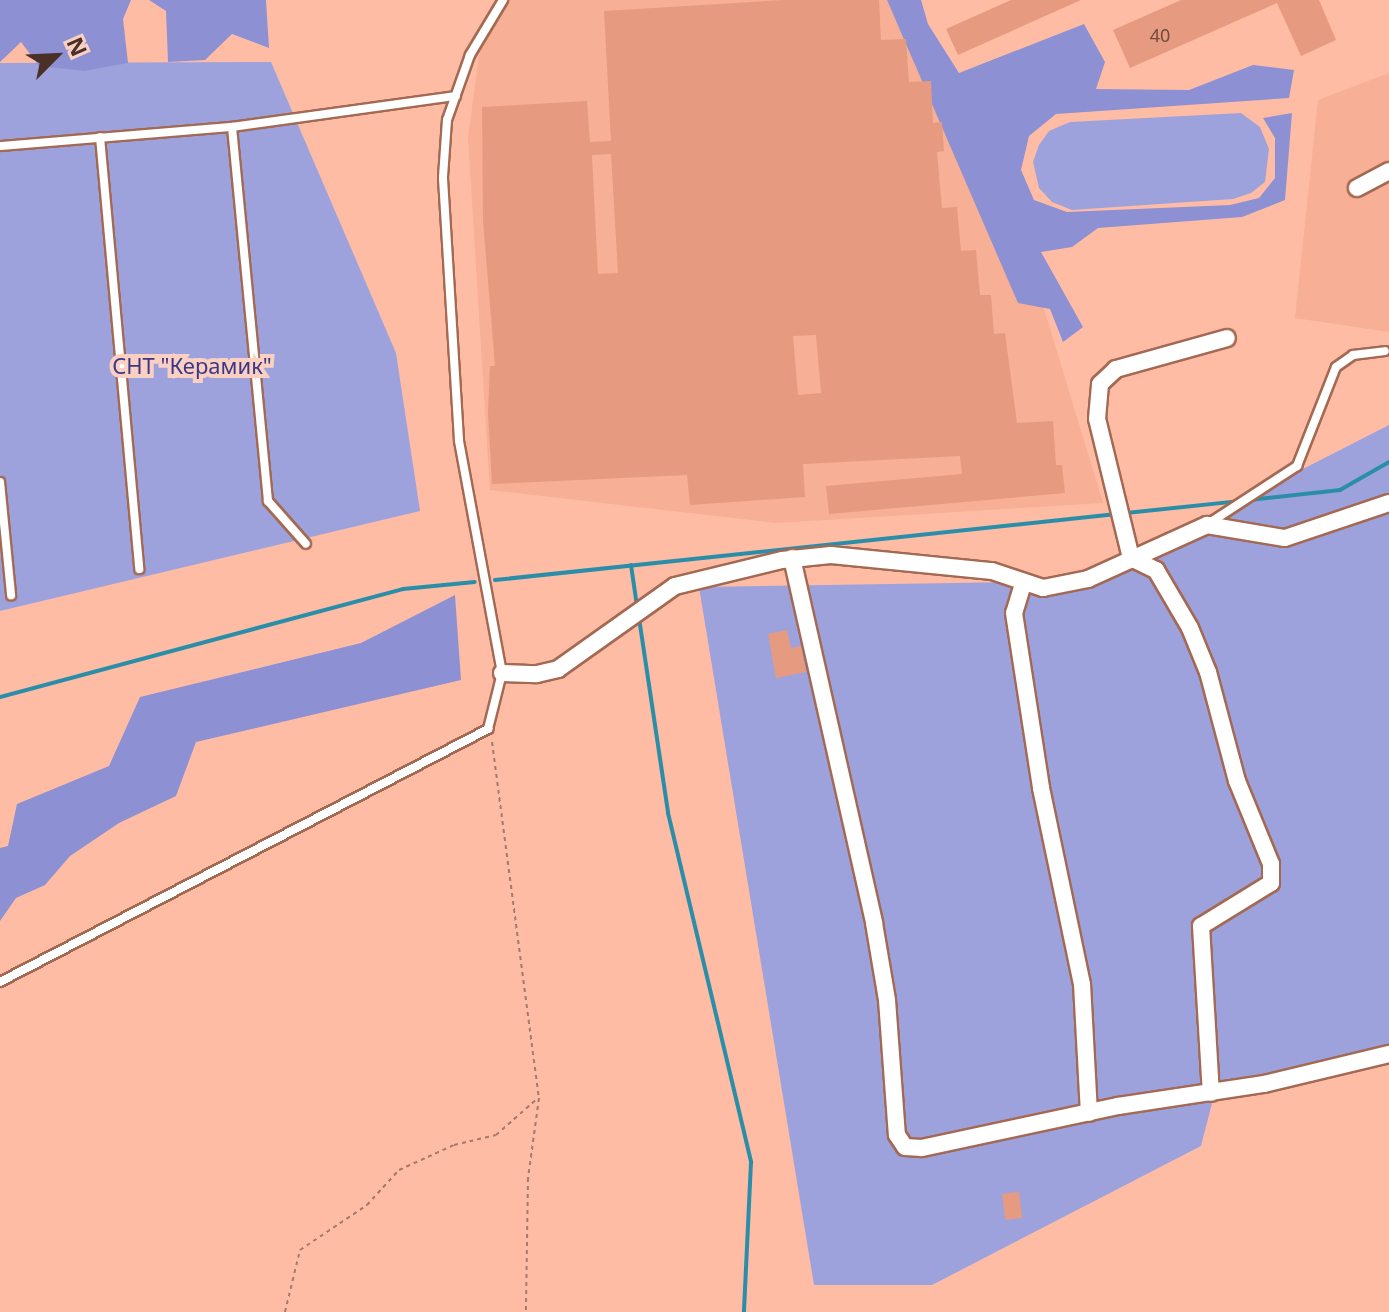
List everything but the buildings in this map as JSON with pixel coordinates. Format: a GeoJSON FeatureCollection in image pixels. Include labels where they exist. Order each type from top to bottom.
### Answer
{"type":"FeatureCollection","features":[{"type":"Feature","properties":{"kind":"street"},"geometry":{"type":"LineString","coordinates":[[1357,188],[1389,171]]}},
{"type":"Feature","properties":{"kind":"street"},"geometry":{"type":"LineString","coordinates":[[1131,558],[1097,419],[1100,384],[1116,369],[1227,338]]}},
{"type":"Feature","properties":{"kind":"street"},"geometry":{"type":"LineString","coordinates":[[502,673],[537,674],[558,669],[675,586],[792,558],[831,555],[992,571],[1023,584],[1043,588],[1088,579],[1207,525],[1285,538],[1389,503]]}},
{"type":"Feature","properties":{"kind":"street"},"geometry":{"type":"LineString","coordinates":[[792,558],[874,923],[900,1143],[922,1148],[1089,1113],[1211,1093],[1389,1054]]}},
{"type":"Feature","properties":{"kind":"street"},"geometry":{"type":"LineString","coordinates":[[1131,558],[1156,570],[1190,628],[1208,672],[1237,781],[1271,864],[1271,883],[1201,926],[1211,1093]]}},
{"type":"Feature","properties":{"kind":"street"},"geometry":{"type":"LineString","coordinates":[[1023,584],[1014,600],[1014,613],[1041,788],[1082,984],[1089,1113]]}},
{"type":"Feature","properties":{"kind":"lane"},"geometry":{"type":"LineString","coordinates":[[0,982],[488,729],[502,673],[459,440],[443,177],[447,120],[470,55],[503,0]]}},
{"type":"Feature","properties":{"kind":"lane"},"geometry":{"type":"LineString","coordinates":[[0,146],[232,127],[456,96]]}},
{"type":"Feature","properties":{"kind":"lane"},"geometry":{"type":"LineString","coordinates":[[232,127],[268,501],[306,544]]}},
{"type":"Feature","properties":{"kind":"lane"},"geometry":{"type":"LineString","coordinates":[[100,137],[139,569]]}},
{"type":"Feature","properties":{"kind":"lane"},"geometry":{"type":"LineString","coordinates":[[1207,525],[1297,466],[1336,367],[1353,355],[1385,351]]}},
{"type":"Feature","properties":{"kind":"lane"},"geometry":{"type":"LineString","coordinates":[[0,482],[11,595]]}},
{"type":"Feature","properties":{"kind":"path"},"geometry":{"type":"LineString","coordinates":[[488,729],[497,754],[498,810],[522,948],[539,1098],[528,1178],[526,1312]]}},
{"type":"Feature","properties":{"kind":"path"},"geometry":{"type":"LineString","coordinates":[[285,1312],[300,1250],[367,1205],[399,1170],[454,1145],[496,1135],[539,1098]]}},
{"type":"Feature","properties":{"kind":"shaded area"},"geometry":{"type":"Polygon","coordinates":[[[0,0],[131,0],[123,19],[128,63],[84,71],[39,66],[21,42],[0,62],[0,0]]]}},
{"type":"Feature","properties":{"kind":"shaded area"},"geometry":{"type":"Polygon","coordinates":[[[149,0],[266,0],[269,48],[232,34],[205,60],[168,62],[166,11],[149,0]]]}},
{"type":"Feature","properties":{"kind":"shaded area"},"geometry":{"type":"Polygon","coordinates":[[[510,0],[916,0],[1041,299],[1103,503],[776,523],[490,490],[468,137],[480,49],[510,0]]]}},
{"type":"Feature","properties":{"kind":"shaded area"},"geometry":{"type":"Polygon","coordinates":[[[887,0],[921,0],[928,24],[959,73],[1084,24],[1105,62],[1096,89],[1189,90],[1253,65],[1294,70],[1289,98],[1056,114],[1029,136],[1021,170],[1034,200],[1067,212],[1230,205],[1259,198],[1275,178],[1275,138],[1263,118],[1292,113],[1285,200],[1242,217],[1098,228],[1072,247],[1041,252],[1083,327],[1063,342],[1050,309],[1018,303],[887,0]]]}},
{"type":"Feature","properties":{"kind":"shaded area"},"geometry":{"type":"Polygon","coordinates":[[[1389,73],[1389,332],[1295,318],[1318,100],[1389,73]]]}},
{"type":"Feature","properties":{"kind":"shaded area"},"geometry":{"type":"Polygon","coordinates":[[[455,595],[461,680],[196,742],[176,796],[119,823],[70,856],[45,885],[16,898],[0,921],[0,848],[8,846],[17,804],[109,766],[140,697],[361,643],[455,595]]]}},
{"type":"Feature","properties":{"kind":"green space","name":"СНТ \"Керамик\""},"geometry":{"type":"Polygon","coordinates":[[[271,62],[396,353],[420,511],[0,611],[0,63],[271,62]]]}},
{"type":"Feature","properties":{"kind":"green space"},"geometry":{"type":"Polygon","coordinates":[[[1241,113],[1260,127],[1269,149],[1265,182],[1251,193],[1233,199],[1072,210],[1052,202],[1039,188],[1033,162],[1039,145],[1049,131],[1070,122],[1241,113]]]}},
{"type":"Feature","properties":{"kind":"green space"},"geometry":{"type":"Polygon","coordinates":[[[1389,425],[1389,1056],[1217,1084],[1201,1146],[932,1285],[814,1285],[699,587],[1083,581],[1389,425]]]}},
{"type":"Feature","properties":{"kind":"waterway"},"geometry":{"type":"LineString","coordinates":[[1249,500],[1340,490],[1389,462]]}},
{"type":"Feature","properties":{"kind":"waterway"},"geometry":{"type":"LineString","coordinates":[[1126,513],[1241,501]]}},
{"type":"Feature","properties":{"kind":"waterway"},"geometry":{"type":"LineString","coordinates":[[495,580],[1117,514]]}},
{"type":"Feature","properties":{"kind":"waterway"},"geometry":{"type":"LineString","coordinates":[[631,565],[637,606]]}},
{"type":"Feature","properties":{"kind":"waterway"},"geometry":{"type":"LineString","coordinates":[[0,697],[403,589],[475,582]]}},
{"type":"Feature","properties":{"kind":"waterway"},"geometry":{"type":"LineString","coordinates":[[639,618],[668,813],[751,1162],[744,1312]]}}]}
